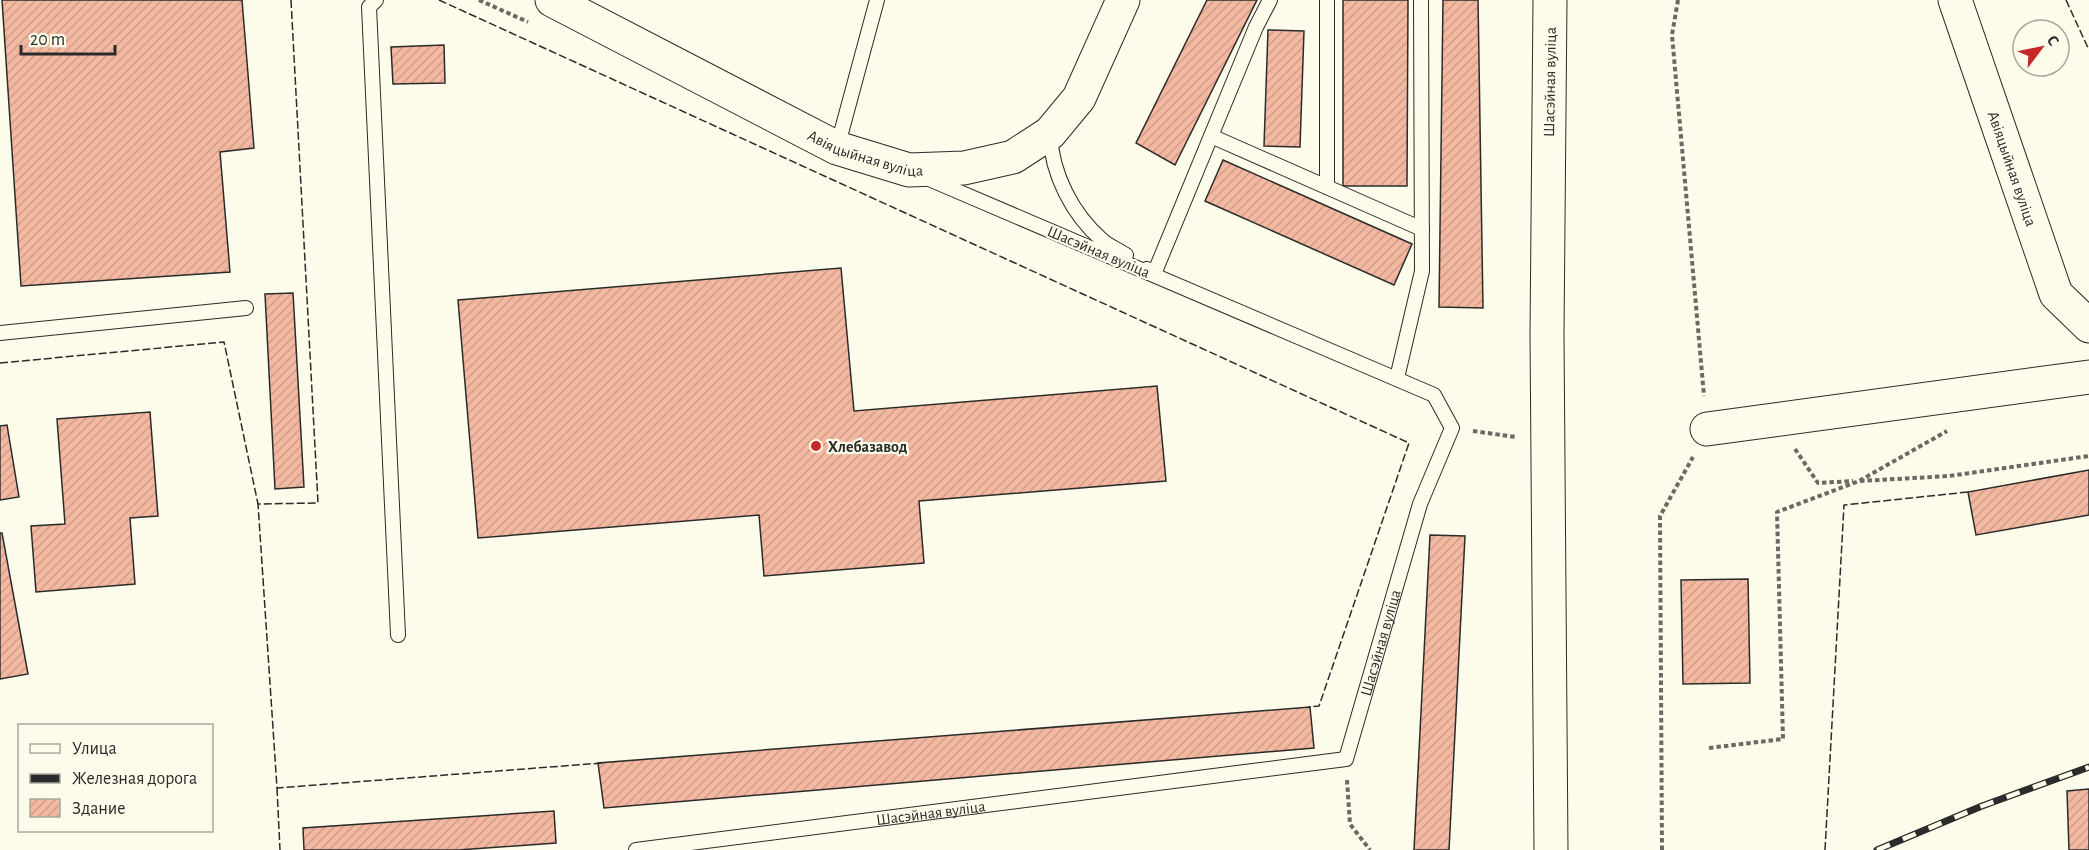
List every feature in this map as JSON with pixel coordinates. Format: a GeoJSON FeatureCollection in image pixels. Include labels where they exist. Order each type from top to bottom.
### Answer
{"type":"FeatureCollection","features":[{"type":"Feature","properties":{"kind":"main road","name":"Авіяцыйная вуліца"},"geometry":{"type":"LineString","coordinates":[[552,0],[837,148],[909,170],[964,168],[1012,157],[1050,133],[1078,98],[1123,0]]}},
{"type":"Feature","properties":{"kind":"main road","name":"Шасэйная вуліца"},"geometry":{"type":"LineString","coordinates":[[1550,0],[1547,336],[1551,850]]}},
{"type":"Feature","properties":{"kind":"main road","name":"Авіяцыйная вуліца"},"geometry":{"type":"LineString","coordinates":[[1955,0],[2056,294],[2089,326]]}},
{"type":"Feature","properties":{"kind":"main road"},"geometry":{"type":"LineString","coordinates":[[1707,429],[2089,377]]}},
{"type":"Feature","properties":{"kind":"lane"},"geometry":{"type":"LineString","coordinates":[[376,0],[369,7],[398,635]]}},
{"type":"Feature","properties":{"kind":"lane"},"geometry":{"type":"LineString","coordinates":[[837,148],[877,0]]}},
{"type":"Feature","properties":{"kind":"lane"},"geometry":{"type":"LineString","coordinates":[[1050,133],[1051,155],[1063,187],[1077,213],[1103,240],[1154,274],[1256,27],[1270,0]]}},
{"type":"Feature","properties":{"kind":"lane"},"geometry":{"type":"LineString","coordinates":[[1327,0],[1327,187]]}},
{"type":"Feature","properties":{"kind":"lane"},"geometry":{"type":"LineString","coordinates":[[1397,378],[1422,271],[1421,0]]}},
{"type":"Feature","properties":{"kind":"lane"},"geometry":{"type":"LineString","coordinates":[[1211,136],[1422,229]]}},
{"type":"Feature","properties":{"kind":"lane","name":"Шасэйная вуліца"},"geometry":{"type":"LineString","coordinates":[[636,850],[1346,759],[1420,504],[1452,428],[1434,395],[909,170]]}},
{"type":"Feature","properties":{"kind":"lane"},"geometry":{"type":"LineString","coordinates":[[0,333],[246,308]]}},
{"type":"Feature","properties":{"kind":"path"},"geometry":{"type":"LineString","coordinates":[[1774,420],[1818,483],[1949,476],[2089,456]]}},
{"type":"Feature","properties":{"kind":"path"},"geometry":{"type":"LineString","coordinates":[[1452,428],[1522,438]]}},
{"type":"Feature","properties":{"kind":"path"},"geometry":{"type":"LineString","coordinates":[[1709,748],[1783,739],[1777,512],[1858,481],[1949,430]]}},
{"type":"Feature","properties":{"kind":"path"},"geometry":{"type":"LineString","coordinates":[[1346,759],[1350,824],[1370,850]]}},
{"type":"Feature","properties":{"kind":"building"},"geometry":{"type":"Polygon","coordinates":[[[2,0],[242,0],[254,148],[220,152],[230,272],[21,286],[2,0]]]}},
{"type":"Feature","properties":{"kind":"building"},"geometry":{"type":"Polygon","coordinates":[[[1207,0],[1257,0],[1175,165],[1136,143],[1207,0]]]}},
{"type":"Feature","properties":{"kind":"building"},"geometry":{"type":"Polygon","coordinates":[[[1343,0],[1408,0],[1407,186],[1343,186],[1343,0]]]}},
{"type":"Feature","properties":{"kind":"building"},"geometry":{"type":"Polygon","coordinates":[[[1443,0],[1478,0],[1483,308],[1439,307],[1443,0]]]}},
{"type":"Feature","properties":{"kind":"building"},"geometry":{"type":"Polygon","coordinates":[[[1268,30],[1304,31],[1300,147],[1264,146],[1268,30]]]}},
{"type":"Feature","properties":{"kind":"building"},"geometry":{"type":"Polygon","coordinates":[[[444,45],[445,83],[393,84],[391,47],[444,45]]]}},
{"type":"Feature","properties":{"kind":"building"},"geometry":{"type":"Polygon","coordinates":[[[1223,160],[1412,244],[1394,285],[1205,201],[1223,160]]]}},
{"type":"Feature","properties":{"kind":"building","name":"Хлебазавод"},"geometry":{"type":"Polygon","coordinates":[[[841,268],[854,411],[1157,386],[1166,481],[919,501],[924,563],[764,576],[759,515],[478,538],[458,300],[841,268]]]}},
{"type":"Feature","properties":{"kind":"building"},"geometry":{"type":"Polygon","coordinates":[[[293,293],[304,487],[275,489],[265,294],[293,293]]]}},
{"type":"Feature","properties":{"kind":"building"},"geometry":{"type":"Polygon","coordinates":[[[150,412],[158,516],[130,518],[135,584],[36,592],[31,526],[65,524],[57,419],[150,412]]]}},
{"type":"Feature","properties":{"kind":"building"},"geometry":{"type":"Polygon","coordinates":[[[7,425],[19,497],[0,500],[0,426],[7,425]]]}},
{"type":"Feature","properties":{"kind":"building"},"geometry":{"type":"Polygon","coordinates":[[[2089,470],[2089,515],[1976,535],[1968,492],[2089,470]]]}},
{"type":"Feature","properties":{"kind":"building"},"geometry":{"type":"Polygon","coordinates":[[[0,533],[2,533],[28,674],[0,679],[0,533]]]}},
{"type":"Feature","properties":{"kind":"building"},"geometry":{"type":"Polygon","coordinates":[[[1430,535],[1465,536],[1449,850],[1414,850],[1430,535]]]}},
{"type":"Feature","properties":{"kind":"building"},"geometry":{"type":"Polygon","coordinates":[[[1748,579],[1750,683],[1683,684],[1681,580],[1748,579]]]}},
{"type":"Feature","properties":{"kind":"building"},"geometry":{"type":"Polygon","coordinates":[[[1310,707],[1314,748],[604,808],[598,763],[1310,707]]]}},
{"type":"Feature","properties":{"kind":"building"},"geometry":{"type":"Polygon","coordinates":[[[2089,789],[2089,850],[2069,850],[2067,791],[2089,789]]]}},
{"type":"Feature","properties":{"kind":"building"},"geometry":{"type":"Polygon","coordinates":[[[554,811],[556,843],[458,850],[304,850],[303,828],[554,811]]]}},
{"type":"Feature","properties":{"kind":"railway"},"geometry":{"type":"LineString","coordinates":[[1877,850],[1982,806],[2089,767]]}},
{"type":"Feature","properties":{"kind":"fence"},"geometry":{"type":"LineString","coordinates":[[291,0],[318,503],[258,504],[277,788],[602,763]]}},
{"type":"Feature","properties":{"kind":"fence"},"geometry":{"type":"LineString","coordinates":[[439,0],[1409,443],[1319,706],[1308,707]]}},
{"type":"Feature","properties":{"kind":"fence"},"geometry":{"type":"LineString","coordinates":[[2066,0],[2089,50]]}},
{"type":"Feature","properties":{"kind":"fence"},"geometry":{"type":"LineString","coordinates":[[0,363],[224,342],[258,504]]}},
{"type":"Feature","properties":{"kind":"fence"},"geometry":{"type":"LineString","coordinates":[[1825,850],[1844,505],[1968,492]]}},
{"type":"Feature","properties":{"kind":"fence"},"geometry":{"type":"LineString","coordinates":[[277,788],[280,850]]}},
{"type":"Feature","properties":{"kind":"place","name":"Хлебазавод"},"geometry":{"type":"Point","coordinates":[816,446]}}]}
